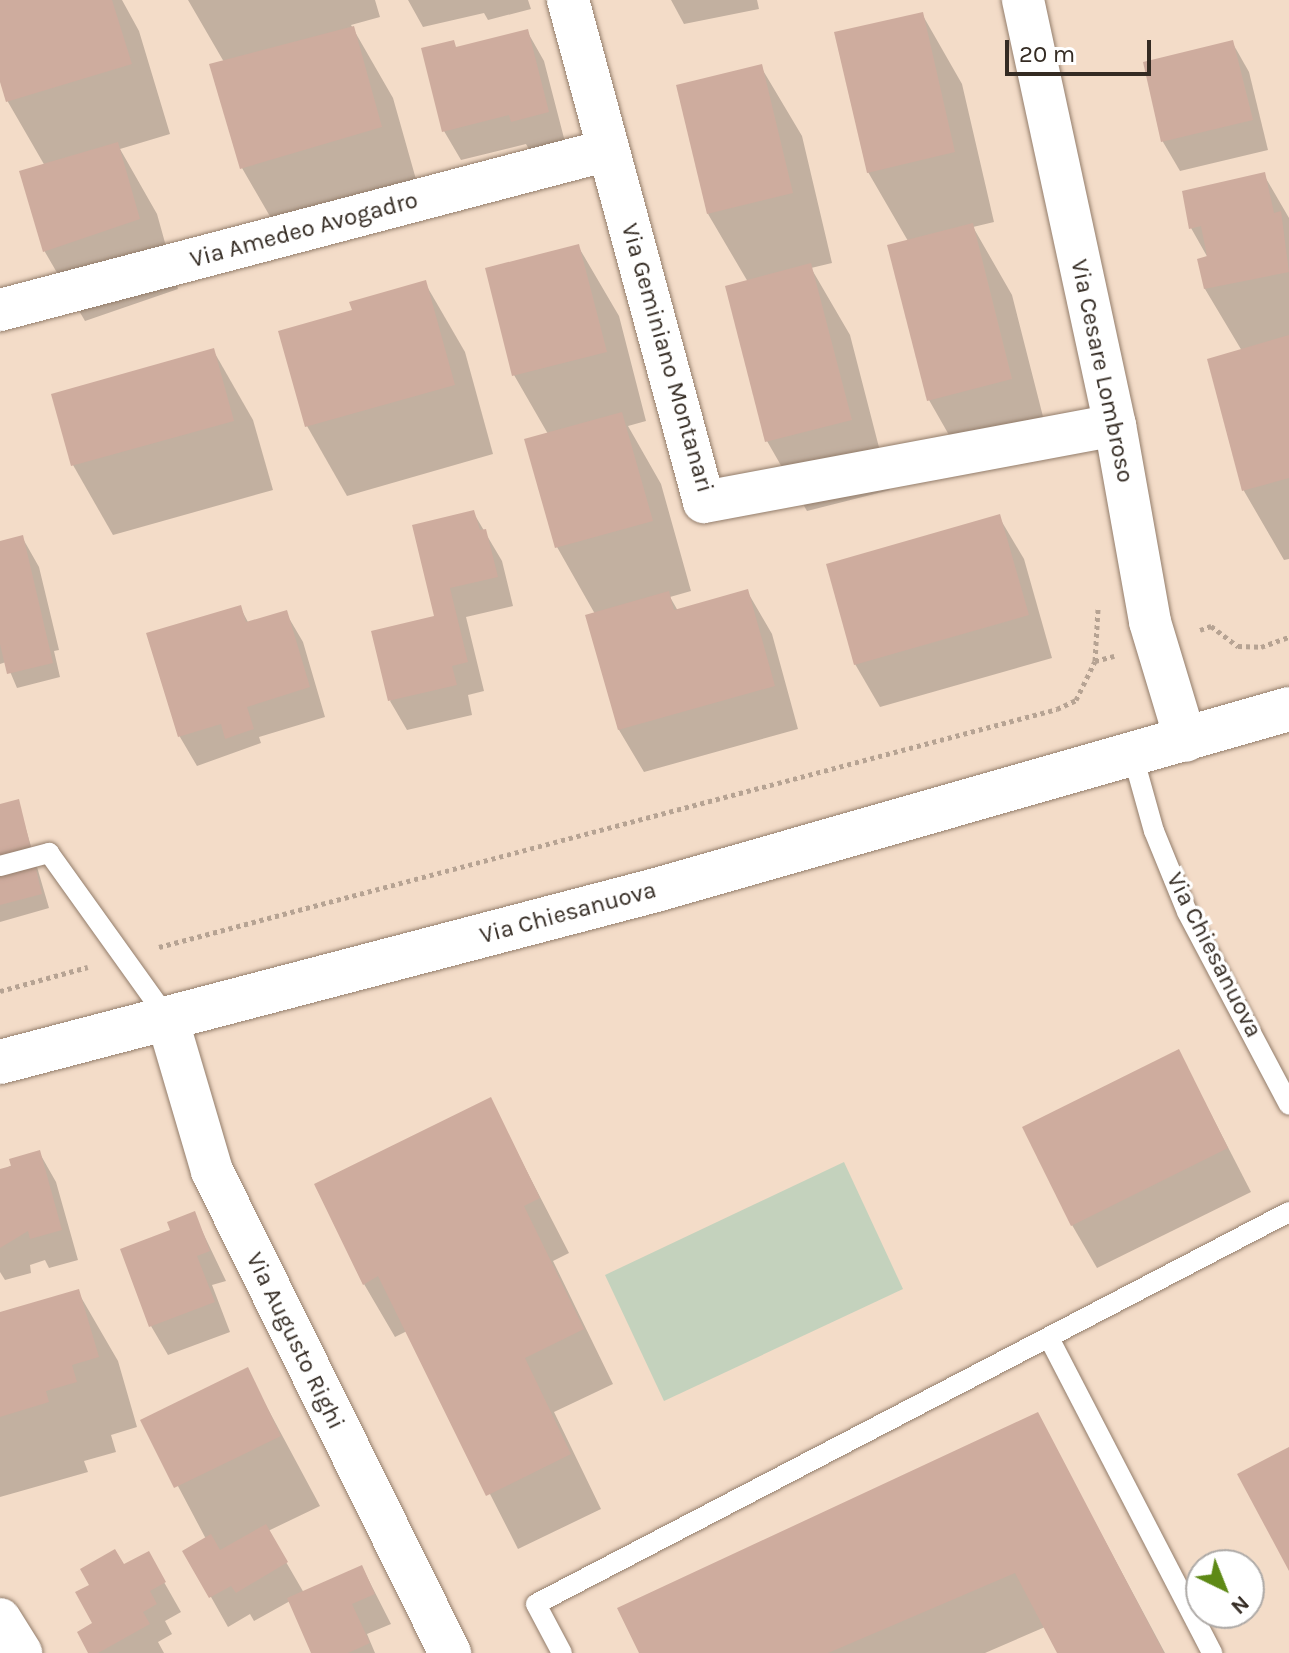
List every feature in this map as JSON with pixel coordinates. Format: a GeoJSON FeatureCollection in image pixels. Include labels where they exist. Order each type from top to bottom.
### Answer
{"type":"FeatureCollection","features":[{"type":"Feature","properties":{"kind":"main road","name":"Via Chiesanuova"},"geometry":{"type":"LineString","coordinates":[[0,1062],[656,890],[1186,741],[1289,709]]}},
{"type":"Feature","properties":{"kind":"street","name":"Via Geminiano Montanari"},"geometry":{"type":"LineString","coordinates":[[568,0],[704,502],[1115,425]]}},
{"type":"Feature","properties":{"kind":"street","name":"Via Cesare Lombroso"},"geometry":{"type":"LineString","coordinates":[[1023,0],[1115,425],[1150,622],[1186,741]]}},
{"type":"Feature","properties":{"kind":"street","name":"Via Amedeo Avogadro"},"geometry":{"type":"LineString","coordinates":[[0,310],[608,150]]}},
{"type":"Feature","properties":{"kind":"street","name":"Via Augusto Righi"},"geometry":{"type":"LineString","coordinates":[[167,1018],[212,1171],[450,1653]]}},
{"type":"Feature","properties":{"kind":"street"},"geometry":{"type":"LineString","coordinates":[[0,1619],[21,1653]]}},
{"type":"Feature","properties":{"kind":"lane","name":"Via Chiesanuova"},"geometry":{"type":"LineString","coordinates":[[1133,756],[1154,831],[1187,912],[1289,1105]]}},
{"type":"Feature","properties":{"kind":"lane"},"geometry":{"type":"LineString","coordinates":[[0,866],[49,853],[167,1018]]}},
{"type":"Feature","properties":{"kind":"lane"},"geometry":{"type":"LineString","coordinates":[[562,1653],[536,1604],[1289,1212]]}},
{"type":"Feature","properties":{"kind":"lane"},"geometry":{"type":"LineString","coordinates":[[1049,1338],[1212,1653]]}},
{"type":"Feature","properties":{"kind":"path"},"geometry":{"type":"LineString","coordinates":[[1211,626],[1238,646],[1261,647],[1289,637]]}},
{"type":"Feature","properties":{"kind":"path"},"geometry":{"type":"LineString","coordinates":[[0,991],[1057,709],[1076,700],[1095,661]]}},
{"type":"Feature","properties":{"kind":"green space"},"geometry":{"type":"Polygon","coordinates":[[[844,1162],[903,1289],[664,1401],[605,1275],[844,1162]]]}},
{"type":"Feature","properties":{"kind":"building"},"geometry":{"type":"Polygon","coordinates":[[[0,0],[112,0],[132,64],[6,102],[0,82],[0,0]]]}},
{"type":"Feature","properties":{"kind":"building"},"geometry":{"type":"Polygon","coordinates":[[[923,12],[955,152],[867,173],[834,32],[923,12]]]}},
{"type":"Feature","properties":{"kind":"building"},"geometry":{"type":"Polygon","coordinates":[[[354,26],[382,127],[240,169],[209,64],[354,26]]]}},
{"type":"Feature","properties":{"kind":"building"},"geometry":{"type":"Polygon","coordinates":[[[528,29],[549,112],[511,122],[509,115],[442,132],[421,48],[454,40],[456,47],[528,29]]]}},
{"type":"Feature","properties":{"kind":"building"},"geometry":{"type":"Polygon","coordinates":[[[1233,40],[1253,120],[1161,142],[1143,62],[1233,40]]]}},
{"type":"Feature","properties":{"kind":"building"},"geometry":{"type":"Polygon","coordinates":[[[762,64],[793,193],[707,214],[676,85],[762,64]]]}},
{"type":"Feature","properties":{"kind":"building"},"geometry":{"type":"Polygon","coordinates":[[[118,142],[140,219],[43,252],[19,171],[118,142]]]}},
{"type":"Feature","properties":{"kind":"building"},"geometry":{"type":"Polygon","coordinates":[[[1265,172],[1274,213],[1281,211],[1289,272],[1204,289],[1197,259],[1207,256],[1201,226],[1189,229],[1182,191],[1265,172]]]}},
{"type":"Feature","properties":{"kind":"building"},"geometry":{"type":"Polygon","coordinates":[[[973,223],[1012,379],[927,401],[887,245],[973,223]]]}},
{"type":"Feature","properties":{"kind":"building"},"geometry":{"type":"Polygon","coordinates":[[[579,244],[607,352],[512,376],[485,268],[579,244]]]}},
{"type":"Feature","properties":{"kind":"building"},"geometry":{"type":"Polygon","coordinates":[[[811,263],[852,420],[765,442],[725,286],[811,263]]]}},
{"type":"Feature","properties":{"kind":"building"},"geometry":{"type":"Polygon","coordinates":[[[426,280],[455,385],[305,427],[278,331],[352,310],[349,302],[426,280]]]}},
{"type":"Feature","properties":{"kind":"building"},"geometry":{"type":"Polygon","coordinates":[[[1289,335],[1289,478],[1242,491],[1207,359],[1289,335]]]}},
{"type":"Feature","properties":{"kind":"building"},"geometry":{"type":"Polygon","coordinates":[[[214,348],[234,421],[71,466],[51,394],[214,348]]]}},
{"type":"Feature","properties":{"kind":"building"},"geometry":{"type":"Polygon","coordinates":[[[622,412],[653,521],[555,548],[524,439],[622,412]]]}},
{"type":"Feature","properties":{"kind":"building"},"geometry":{"type":"Polygon","coordinates":[[[474,510],[480,530],[486,529],[498,577],[450,588],[468,662],[452,666],[457,685],[388,701],[371,631],[434,616],[412,525],[474,510]]]}},
{"type":"Feature","properties":{"kind":"building"},"geometry":{"type":"Polygon","coordinates":[[[1000,514],[1029,615],[854,665],[826,564],[1000,514]]]}},
{"type":"Feature","properties":{"kind":"building"},"geometry":{"type":"Polygon","coordinates":[[[23,535],[53,663],[7,674],[0,644],[0,541],[23,535]]]}},
{"type":"Feature","properties":{"kind":"building"},"geometry":{"type":"Polygon","coordinates":[[[748,589],[775,686],[618,730],[585,615],[669,591],[674,610],[748,589]]]}},
{"type":"Feature","properties":{"kind":"building"},"geometry":{"type":"Polygon","coordinates":[[[241,605],[246,622],[287,610],[310,687],[247,707],[254,729],[225,739],[221,724],[178,737],[146,633],[241,605]]]}},
{"type":"Feature","properties":{"kind":"building"},"geometry":{"type":"Polygon","coordinates":[[[19,799],[42,894],[0,905],[0,804],[19,799]]]}},
{"type":"Feature","properties":{"kind":"building"},"geometry":{"type":"Polygon","coordinates":[[[1179,1049],[1228,1148],[1071,1226],[1022,1127],[1179,1049]]]}},
{"type":"Feature","properties":{"kind":"building"},"geometry":{"type":"Polygon","coordinates":[[[491,1097],[540,1198],[524,1206],[584,1329],[525,1358],[571,1454],[486,1496],[378,1276],[363,1285],[314,1184],[491,1097]]]}},
{"type":"Feature","properties":{"kind":"building"},"geometry":{"type":"Polygon","coordinates":[[[40,1150],[62,1230],[30,1239],[28,1231],[0,1248],[0,1169],[11,1166],[9,1159],[40,1150]]]}},
{"type":"Feature","properties":{"kind":"building"},"geometry":{"type":"Polygon","coordinates":[[[195,1211],[210,1251],[197,1256],[215,1302],[149,1327],[120,1249],[170,1230],[167,1222],[195,1211]]]}},
{"type":"Feature","properties":{"kind":"building"},"geometry":{"type":"Polygon","coordinates":[[[79,1289],[99,1357],[72,1365],[77,1382],[46,1391],[49,1402],[0,1417],[0,1312],[79,1289]]]}},
{"type":"Feature","properties":{"kind":"building"},"geometry":{"type":"Polygon","coordinates":[[[248,1367],[281,1436],[174,1488],[140,1420],[248,1367]]]}},
{"type":"Feature","properties":{"kind":"building"},"geometry":{"type":"Polygon","coordinates":[[[1038,1412],[1164,1653],[1057,1653],[1015,1573],[828,1653],[639,1653],[617,1608],[1038,1412]]]}},
{"type":"Feature","properties":{"kind":"building"},"geometry":{"type":"Polygon","coordinates":[[[1289,1447],[1289,1571],[1237,1474],[1289,1447]]]}},
{"type":"Feature","properties":{"kind":"building"},"geometry":{"type":"Polygon","coordinates":[[[266,1524],[288,1562],[236,1593],[231,1586],[209,1598],[182,1551],[211,1534],[220,1550],[266,1524]]]}},
{"type":"Feature","properties":{"kind":"building"},"geometry":{"type":"Polygon","coordinates":[[[115,1549],[124,1564],[149,1551],[166,1582],[150,1591],[157,1604],[143,1612],[150,1624],[98,1653],[88,1653],[77,1632],[92,1623],[75,1592],[89,1585],[80,1569],[115,1549]]]}},
{"type":"Feature","properties":{"kind":"building"},"geometry":{"type":"Polygon","coordinates":[[[362,1565],[375,1594],[352,1604],[370,1643],[348,1653],[311,1653],[287,1598],[362,1565]]]}}]}
